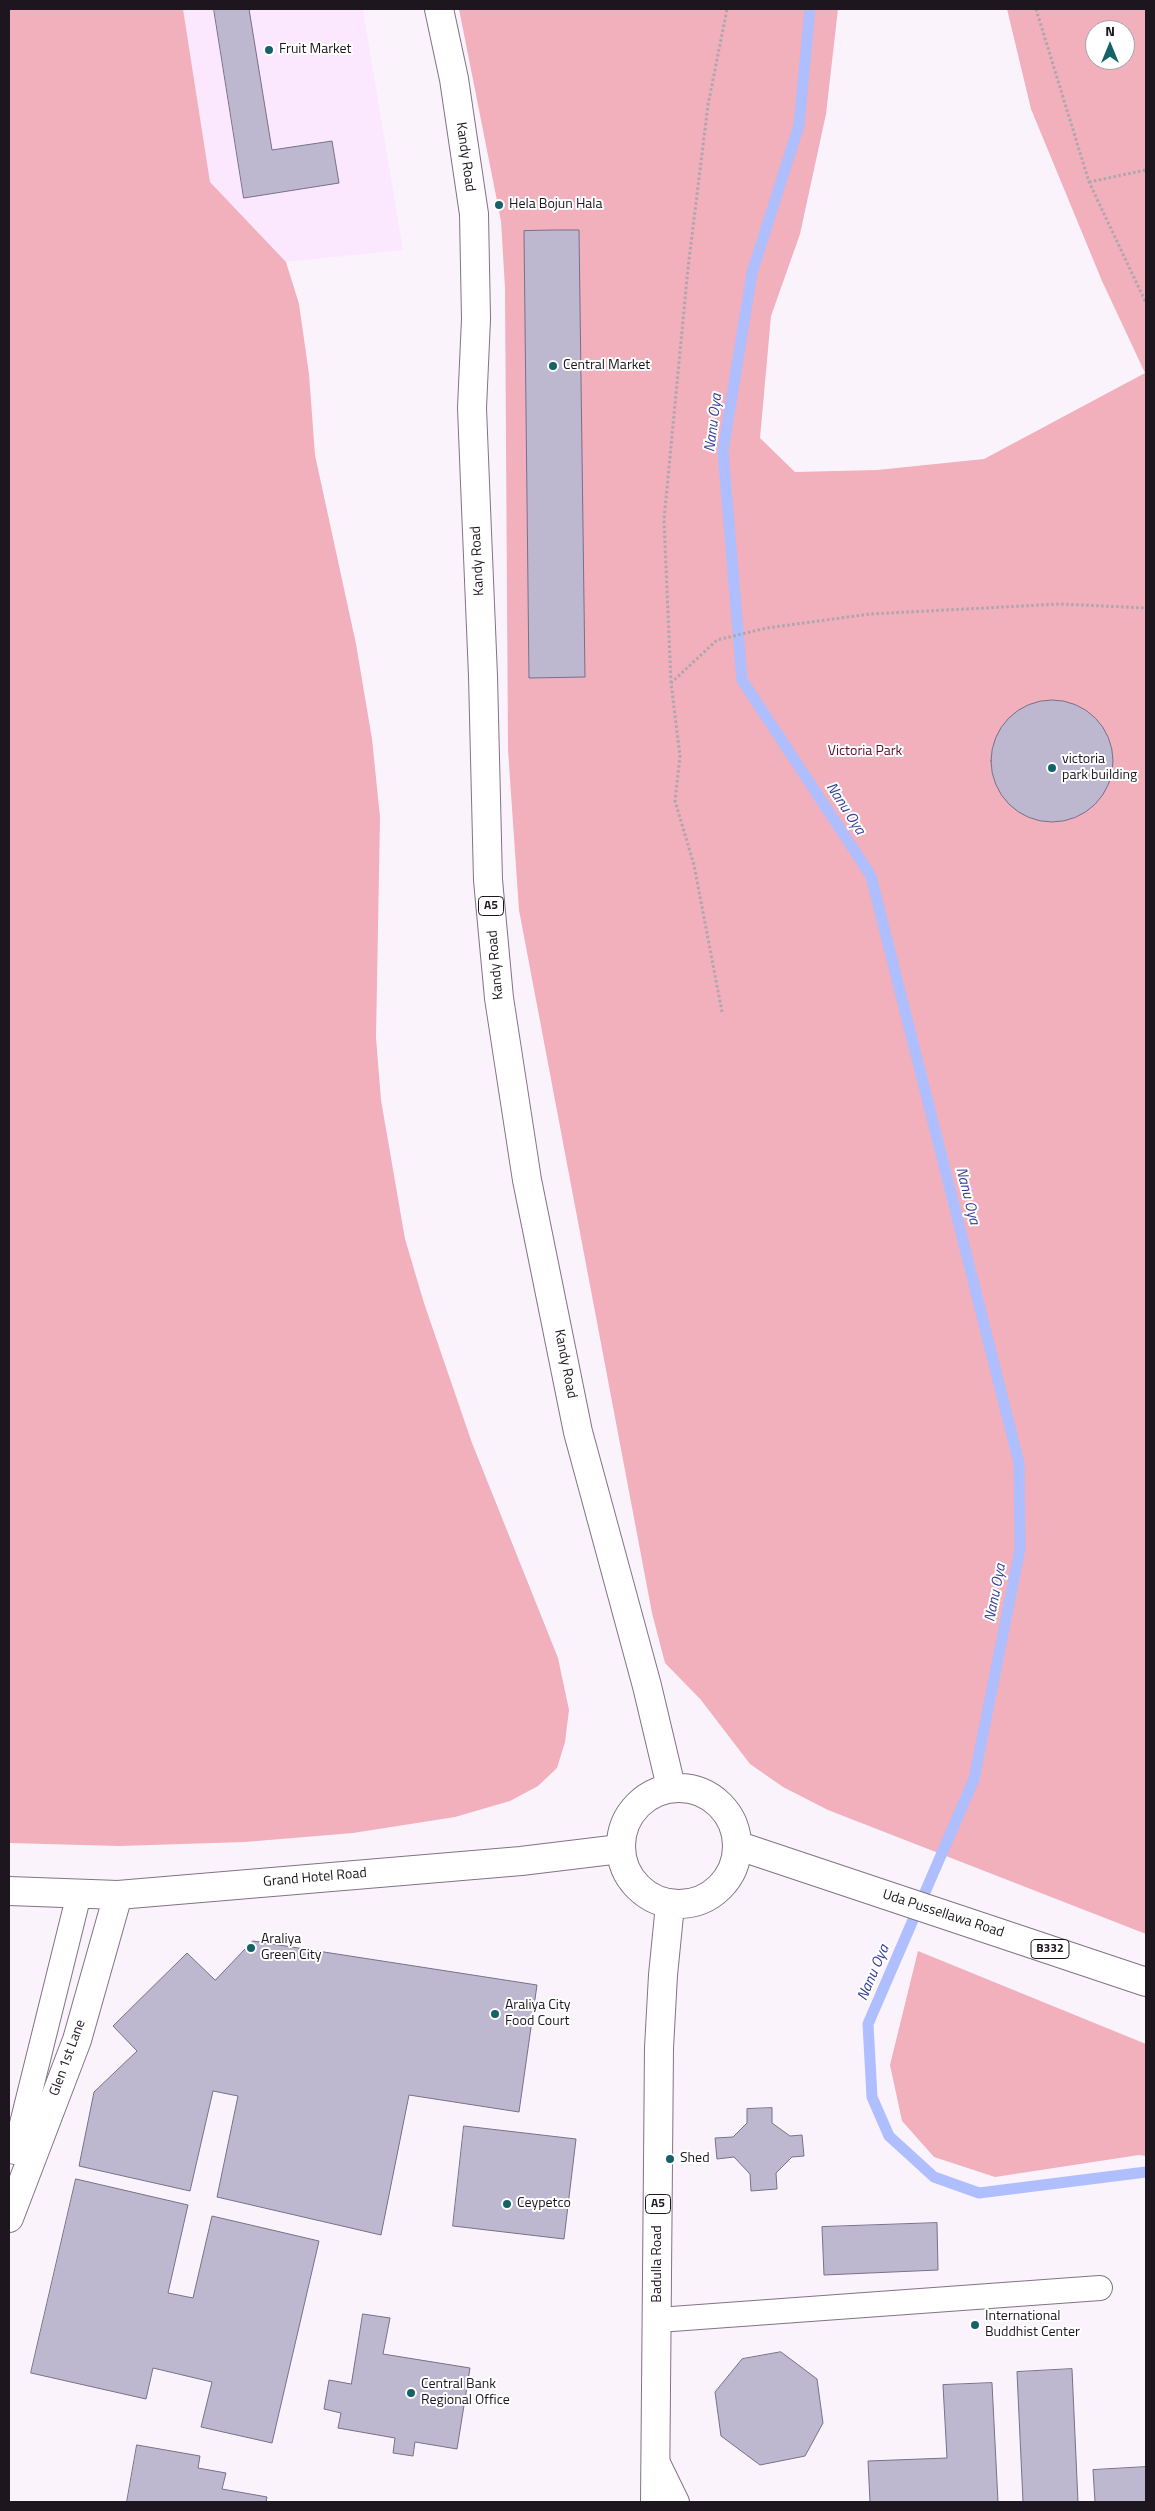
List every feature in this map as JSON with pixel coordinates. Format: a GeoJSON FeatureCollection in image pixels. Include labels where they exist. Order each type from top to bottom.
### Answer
{"type":"FeatureCollection","features":[{"type":"Feature","properties":{"kind":"main road","name":"Kandy Road"},"geometry":{"type":"LineString","coordinates":[[439,9],[454,79],[474,214],[476,319],[472,408],[483,676],[488,880],[499,998],[527,1180],[578,1432],[647,1686],[671,1787]]}},
{"type":"Feature","properties":{"kind":"main road"},"geometry":{"type":"LineString","coordinates":[[671,1787],[704,1792],[729,1814],[739,1846],[731,1877],[706,1900],[670,1905],[645,1896],[624,1873],[620,1849],[626,1822],[645,1796],[671,1787]]}},
{"type":"Feature","properties":{"kind":"main road","name":"Uda Pussellawa Road"},"geometry":{"type":"LineString","coordinates":[[739,1846],[1146,1982]]}},
{"type":"Feature","properties":{"kind":"main road","name":"Grand Hotel Road"},"geometry":{"type":"LineString","coordinates":[[9,1891],[118,1895],[521,1861],[620,1849]]}},
{"type":"Feature","properties":{"kind":"main road","name":"Glen 1st Lane"},"geometry":{"type":"LineString","coordinates":[[10,2208],[77,2040],[118,1895]]}},
{"type":"Feature","properties":{"kind":"main road","name":"Badulla Road"},"geometry":{"type":"LineString","coordinates":[[655,2502],[659,2048],[663,1975],[670,1905]]}},
{"type":"Feature","properties":{"kind":"lane"},"geometry":{"type":"LineString","coordinates":[[9,2150],[15,2152],[80,1894]]}},
{"type":"Feature","properties":{"kind":"lane"},"geometry":{"type":"LineString","coordinates":[[658,2320],[1100,2288]]}},
{"type":"Feature","properties":{"kind":"lane"},"geometry":{"type":"LineString","coordinates":[[656,2460],[678,2502]]}},
{"type":"Feature","properties":{"kind":"path"},"geometry":{"type":"LineString","coordinates":[[722,1012],[694,865],[675,801],[680,756],[671,683],[664,520],[689,259],[708,105],[728,9]]}},
{"type":"Feature","properties":{"kind":"path"},"geometry":{"type":"LineString","coordinates":[[1036,9],[1089,182],[1146,303]]}},
{"type":"Feature","properties":{"kind":"path"},"geometry":{"type":"LineString","coordinates":[[1089,182],[1146,170]]}},
{"type":"Feature","properties":{"kind":"path"},"geometry":{"type":"LineString","coordinates":[[671,683],[717,640],[767,628],[870,614],[1060,604],[1146,608]]}},
{"type":"Feature","properties":{"kind":"shaded area"},"geometry":{"type":"Polygon","coordinates":[[[183,9],[363,9],[403,250],[286,262],[210,182],[183,9]]]}},
{"type":"Feature","properties":{"kind":"green space"},"geometry":{"type":"Polygon","coordinates":[[[9,9],[183,9],[210,182],[286,262],[299,304],[309,374],[315,455],[356,644],[372,739],[380,817],[376,1038],[381,1100],[405,1239],[424,1303],[472,1443],[558,1658],[569,1710],[565,1742],[557,1768],[538,1786],[510,1801],[455,1817],[353,1833],[245,1842],[119,1846],[9,1843],[9,9]]]}},
{"type":"Feature","properties":{"kind":"green space","name":"Victoria Park"},"geometry":{"type":"Polygon","coordinates":[[[459,9],[838,9],[826,114],[800,234],[771,316],[760,438],[795,472],[877,470],[984,459],[1145,373],[1102,281],[1031,109],[1007,9],[1146,9],[1146,1934],[828,1810],[783,1787],[750,1764],[701,1700],[665,1663],[652,1613],[519,910],[508,750],[505,288],[501,221],[459,9]]]}},
{"type":"Feature","properties":{"kind":"green space"},"geometry":{"type":"Polygon","coordinates":[[[918,1951],[1146,2044],[1146,2156],[1139,2155],[995,2177],[934,2157],[902,2121],[890,2065],[918,1951]]]}},
{"type":"Feature","properties":{"kind":"building"},"geometry":{"type":"Polygon","coordinates":[[[214,9],[249,9],[272,150],[332,141],[339,183],[244,198],[214,9]]]}},
{"type":"Feature","properties":{"kind":"building"},"geometry":{"type":"Polygon","coordinates":[[[579,230],[585,677],[529,678],[524,231],[579,230]]]}},
{"type":"Feature","properties":{"kind":"building","name":"victoria park building"},"geometry":{"type":"Polygon","coordinates":[[[1052,700],[1064,701],[1075,705],[1086,710],[1095,718],[1103,727],[1108,738],[1112,749],[1112,773],[1108,784],[1103,795],[1095,804],[1086,812],[1075,817],[1064,821],[1052,822],[1040,821],[1029,817],[1018,812],[1009,804],[1001,795],[996,784],[992,773],[991,761],[992,749],[996,738],[1001,727],[1009,718],[1018,710],[1029,705],[1040,701],[1052,700]]]}},
{"type":"Feature","properties":{"kind":"building"},"geometry":{"type":"Polygon","coordinates":[[[253,1941],[537,1985],[519,2112],[409,2095],[381,2235],[217,2197],[238,2096],[213,2091],[190,2191],[79,2166],[94,2092],[137,2051],[113,2026],[187,1953],[215,1980],[253,1941]]]}},
{"type":"Feature","properties":{"kind":"building"},"geometry":{"type":"Polygon","coordinates":[[[772,2108],[772,2123],[790,2136],[802,2135],[804,2156],[792,2157],[776,2173],[777,2189],[751,2191],[750,2174],[734,2157],[717,2159],[715,2138],[733,2137],[747,2123],[747,2109],[772,2108]]]}},
{"type":"Feature","properties":{"kind":"building"},"geometry":{"type":"Polygon","coordinates":[[[464,2126],[576,2139],[564,2239],[453,2226],[464,2126]]]}},
{"type":"Feature","properties":{"kind":"building"},"geometry":{"type":"Polygon","coordinates":[[[76,2179],[188,2205],[168,2293],[193,2298],[212,2216],[319,2241],[272,2443],[201,2427],[212,2382],[153,2368],[146,2399],[31,2373],[76,2179]]]}},
{"type":"Feature","properties":{"kind":"building"},"geometry":{"type":"Polygon","coordinates":[[[937,2223],[938,2270],[824,2275],[822,2227],[937,2223]]]}},
{"type":"Feature","properties":{"kind":"building"},"geometry":{"type":"Polygon","coordinates":[[[363,2314],[390,2318],[383,2354],[470,2368],[457,2449],[415,2442],[413,2456],[393,2453],[395,2438],[338,2428],[341,2413],[324,2409],[329,2380],[351,2384],[363,2314]]]}},
{"type":"Feature","properties":{"kind":"building"},"geometry":{"type":"Polygon","coordinates":[[[781,2352],[817,2379],[823,2423],[805,2456],[760,2465],[721,2436],[715,2392],[742,2359],[781,2352]]]}},
{"type":"Feature","properties":{"kind":"building"},"geometry":{"type":"Polygon","coordinates":[[[1072,2369],[1078,2502],[1023,2502],[1017,2372],[1072,2369]]]}},
{"type":"Feature","properties":{"kind":"building"},"geometry":{"type":"Polygon","coordinates":[[[992,2383],[998,2502],[870,2502],[868,2461],[947,2458],[943,2385],[992,2383]]]}},
{"type":"Feature","properties":{"kind":"building"},"geometry":{"type":"Polygon","coordinates":[[[137,2445],[200,2456],[198,2468],[226,2473],[222,2489],[267,2497],[266,2502],[127,2502],[137,2445]]]}},
{"type":"Feature","properties":{"kind":"building"},"geometry":{"type":"Polygon","coordinates":[[[1146,2467],[1146,2502],[1095,2502],[1093,2470],[1146,2467]]]}},
{"type":"Feature","properties":{"kind":"waterway","name":"Nanu Oya"},"geometry":{"type":"LineString","coordinates":[[810,9],[799,125],[752,273],[723,451],[742,680],[871,876],[1019,1463],[1020,1549],[974,1779],[868,2024],[872,2097],[889,2136],[934,2177],[979,2193],[1146,2172]]}},
{"type":"Feature","properties":{"kind":"place","name":"Fruit Market"},"geometry":{"type":"Point","coordinates":[269,50]}},
{"type":"Feature","properties":{"kind":"place","name":"Hela Bojun Hala"},"geometry":{"type":"Point","coordinates":[499,205]}},
{"type":"Feature","properties":{"kind":"place","name":"Central Market"},"geometry":{"type":"Point","coordinates":[553,366]}},
{"type":"Feature","properties":{"kind":"place","name":"victoria park building"},"geometry":{"type":"Point","coordinates":[1052,768]}},
{"type":"Feature","properties":{"kind":"place","name":"Araliya Green City"},"geometry":{"type":"Point","coordinates":[251,1948]}},
{"type":"Feature","properties":{"kind":"place","name":"Araliya City Food Court"},"geometry":{"type":"Point","coordinates":[495,2014]}},
{"type":"Feature","properties":{"kind":"place","name":"Shed"},"geometry":{"type":"Point","coordinates":[670,2159]}},
{"type":"Feature","properties":{"kind":"place","name":"Ceypetco"},"geometry":{"type":"Point","coordinates":[507,2204]}},
{"type":"Feature","properties":{"kind":"place","name":"International Buddhist Center"},"geometry":{"type":"Point","coordinates":[975,2325]}},
{"type":"Feature","properties":{"kind":"place","name":"Central Bank Regional Office"},"geometry":{"type":"Point","coordinates":[411,2393]}}]}
